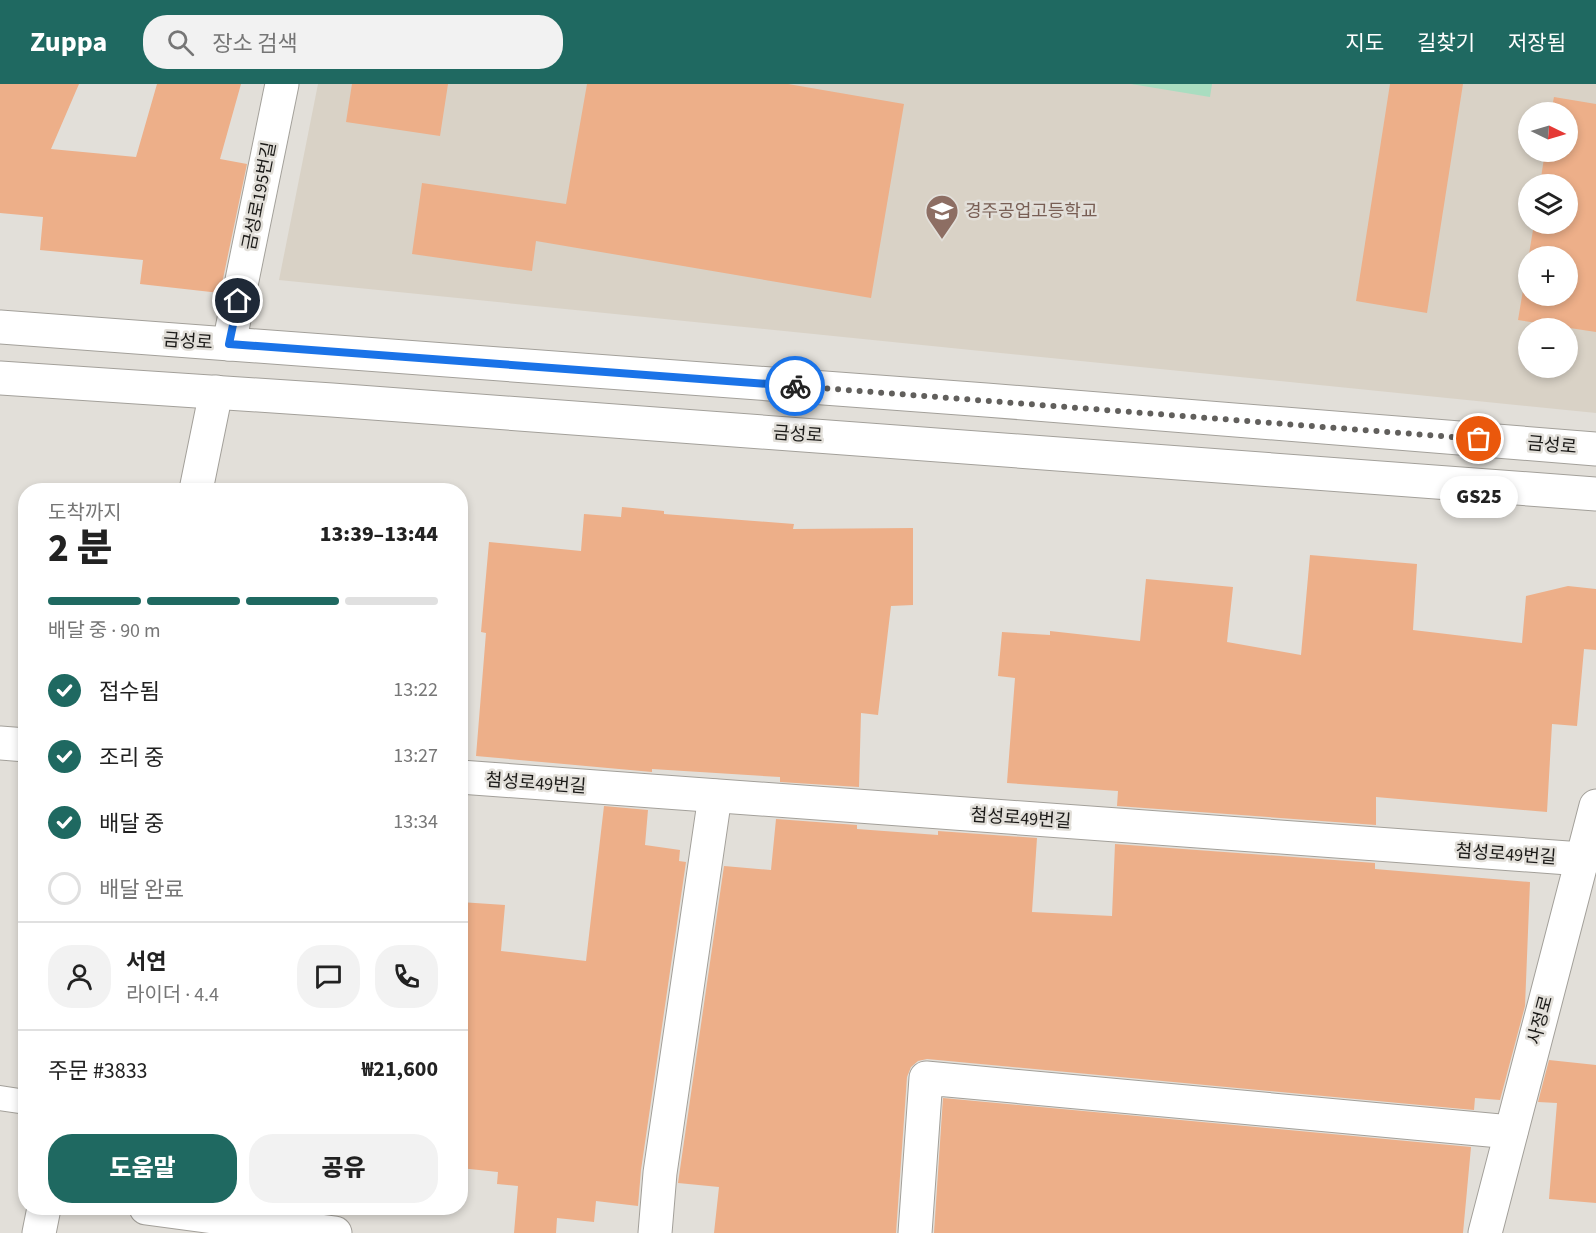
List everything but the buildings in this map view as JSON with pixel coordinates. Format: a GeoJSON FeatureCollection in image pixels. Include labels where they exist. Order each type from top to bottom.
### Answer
{"type":"FeatureCollection","features":[{"type":"Feature","properties":{"kind":"street","name":"금성로195번길"},"geometry":{"type":"LineString","coordinates":[[229,344],[282,84]]}},
{"type":"Feature","properties":{"kind":"street","name":"금성로"},"geometry":{"type":"LineString","coordinates":[[0,327],[998,401],[1596,449]]}},
{"type":"Feature","properties":{"kind":"street","name":"금성로"},"geometry":{"type":"LineString","coordinates":[[0,378],[1596,494]]}},
{"type":"Feature","properties":{"kind":"street"},"geometry":{"type":"LineString","coordinates":[[197,483],[216,392]]}},
{"type":"Feature","properties":{"kind":"street"},"geometry":{"type":"LineString","coordinates":[[0,743],[18,744]]}},
{"type":"Feature","properties":{"kind":"street","name":"첨성로49번길"},"geometry":{"type":"LineString","coordinates":[[468,778],[1589,857]]}},
{"type":"Feature","properties":{"kind":"street"},"geometry":{"type":"LineString","coordinates":[[655,1233],[661,1162],[715,796]]}},
{"type":"Feature","properties":{"kind":"street","name":"사정로"},"geometry":{"type":"LineString","coordinates":[[1485,1233],[1511,1132],[1589,857],[1596,806]]}},
{"type":"Feature","properties":{"kind":"street"},"geometry":{"type":"LineString","coordinates":[[915,1233],[926,1078],[1511,1132]]}},
{"type":"Feature","properties":{"kind":"street"},"geometry":{"type":"LineString","coordinates":[[39,1233],[43,1215]]}},
{"type":"Feature","properties":{"kind":"street"},"geometry":{"type":"LineString","coordinates":[[199,1215],[335,1233]]}},
{"type":"Feature","properties":{"kind":"lane"},"geometry":{"type":"LineString","coordinates":[[0,1098],[18,1101]]}},
{"type":"Feature","properties":{"kind":"shaded area","name":"경주공업고등학교"},"geometry":{"type":"Polygon","coordinates":[[[318,84],[1596,84],[1596,413],[279,280],[318,84]]]}},
{"type":"Feature","properties":{"kind":"green space"},"geometry":{"type":"Polygon","coordinates":[[[1131,84],[1212,84],[1210,97],[1131,84]]]}},
{"type":"Feature","properties":{"kind":"way so far"},"geometry":{"type":"LineString","coordinates":[[795,386],[1479,439]]}},
{"type":"Feature","properties":{"kind":"place","name":"경주공업고등학교"},"geometry":{"type":"Point","coordinates":[942,240]}},
{"type":"Feature","properties":{"kind":"place","name":"GS25"},"geometry":{"type":"Point","coordinates":[1479,439]}},
{"type":"Feature","properties":{"kind":"route"},"geometry":{"type":"LineString","coordinates":[[238,301],[229,344],[795,386]]}}]}
